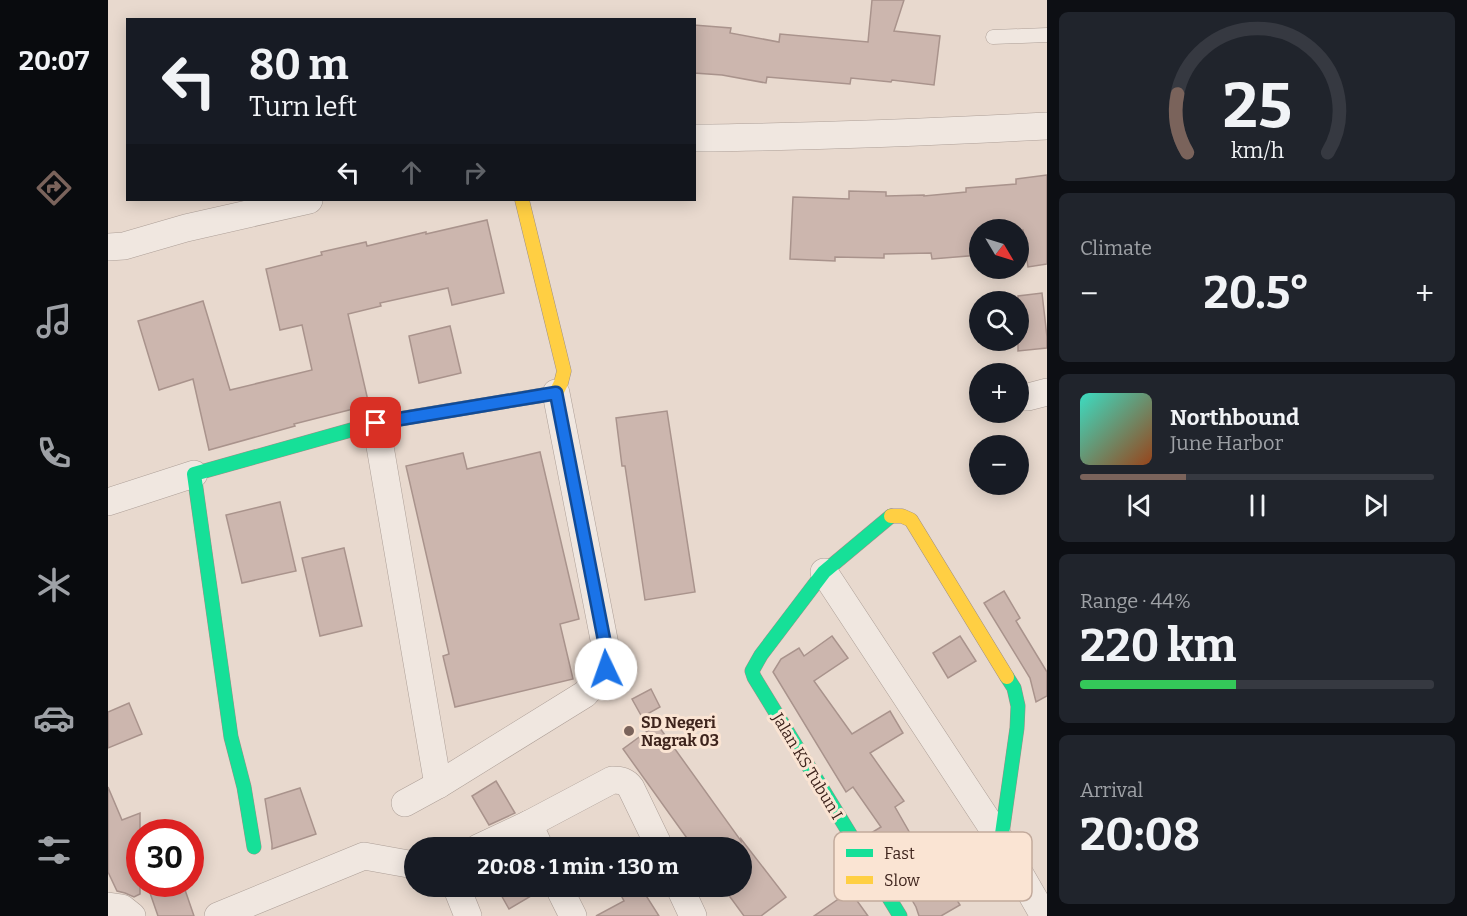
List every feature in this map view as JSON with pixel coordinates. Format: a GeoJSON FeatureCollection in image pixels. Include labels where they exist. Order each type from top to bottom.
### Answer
{"type":"FeatureCollection","features":[{"type":"Feature","properties":{"kind":"street"},"geometry":{"type":"LineString","coordinates":[[696,138],[1047,126]]}},
{"type":"Feature","properties":{"kind":"street"},"geometry":{"type":"LineString","coordinates":[[113,250],[186,228],[305,201]]}},
{"type":"Feature","properties":{"kind":"street"},"geometry":{"type":"LineString","coordinates":[[405,803],[585,694],[606,669],[608,660],[556,393],[564,371],[522,201]]}},
{"type":"Feature","properties":{"kind":"street"},"geometry":{"type":"LineString","coordinates":[[108,502],[194,474],[376,423],[556,393]]}},
{"type":"Feature","properties":{"kind":"street"},"geometry":{"type":"LineString","coordinates":[[376,423],[438,785]]}},
{"type":"Feature","properties":{"kind":"street"},"geometry":{"type":"LineString","coordinates":[[194,474],[231,737],[244,787],[254,847]]}},
{"type":"Feature","properties":{"kind":"street"},"geometry":{"type":"LineString","coordinates":[[996,832],[824,572],[890,516],[903,516],[911,520],[1014,688],[1018,706],[1017,728],[1003,832]]}},
{"type":"Feature","properties":{"kind":"street","name":"Jalan KS Tubun I"},"geometry":{"type":"LineString","coordinates":[[824,572],[761,655],[752,671],[849,832]]}},
{"type":"Feature","properties":{"kind":"street"},"geometry":{"type":"LineString","coordinates":[[534,836],[612,780],[624,781],[631,788],[655,837]]}},
{"type":"Feature","properties":{"kind":"street"},"geometry":{"type":"LineString","coordinates":[[218,916],[364,856],[404,863]]}},
{"type":"Feature","properties":{"kind":"street"},"geometry":{"type":"LineString","coordinates":[[1032,895],[1044,916]]}},
{"type":"Feature","properties":{"kind":"street"},"geometry":{"type":"LineString","coordinates":[[460,897],[468,916]]}},
{"type":"Feature","properties":{"kind":"street"},"geometry":{"type":"LineString","coordinates":[[564,897],[573,916]]}},
{"type":"Feature","properties":{"kind":"street"},"geometry":{"type":"LineString","coordinates":[[684,897],[693,916]]}},
{"type":"Feature","properties":{"kind":"street","name":"Jalan KS Tubun I"},"geometry":{"type":"LineString","coordinates":[[891,901],[900,916]]}},
{"type":"Feature","properties":{"kind":"street"},"geometry":{"type":"LineString","coordinates":[[108,906],[122,908],[132,916]]}},
{"type":"Feature","properties":{"kind":"lane"},"geometry":{"type":"LineString","coordinates":[[993,37],[1047,35]]}},
{"type":"Feature","properties":{"kind":"building"},"geometry":{"type":"Polygon","coordinates":[[[872,0],[904,0],[894,31],[940,36],[934,85],[851,78],[850,84],[767,77],[766,83],[696,73],[696,25],[731,28],[730,33],[779,42],[780,34],[868,42],[872,0]]]}},
{"type":"Feature","properties":{"kind":"building"},"geometry":{"type":"Polygon","coordinates":[[[1047,175],[1047,264],[1029,267],[1029,219],[969,219],[969,256],[932,259],[931,253],[884,254],[884,258],[835,257],[835,261],[790,259],[793,197],[849,199],[849,191],[886,192],[886,196],[924,196],[966,192],[966,188],[1016,184],[1016,179],[1047,175]]]}},
{"type":"Feature","properties":{"kind":"building"},"geometry":{"type":"Polygon","coordinates":[[[487,220],[504,293],[452,305],[448,288],[380,303],[381,306],[348,314],[369,405],[294,424],[295,426],[209,450],[193,379],[159,390],[138,321],[203,301],[230,390],[312,370],[302,325],[280,330],[266,269],[322,255],[321,252],[366,242],[367,246],[487,220]]]}},
{"type":"Feature","properties":{"kind":"building"},"geometry":{"type":"Polygon","coordinates":[[[1042,293],[1047,348],[1029,350],[1029,295],[1042,293]]]}},
{"type":"Feature","properties":{"kind":"building"},"geometry":{"type":"Polygon","coordinates":[[[450,326],[461,373],[419,383],[409,336],[450,326]]]}},
{"type":"Feature","properties":{"kind":"building"},"geometry":{"type":"Polygon","coordinates":[[[667,411],[695,592],[645,600],[616,418],[667,411]]]}},
{"type":"Feature","properties":{"kind":"building"},"geometry":{"type":"Polygon","coordinates":[[[540,452],[579,619],[560,624],[573,679],[455,707],[443,656],[449,654],[406,466],[463,453],[467,469],[540,452]]]}},
{"type":"Feature","properties":{"kind":"building"},"geometry":{"type":"Polygon","coordinates":[[[280,502],[296,571],[242,583],[226,515],[280,502]]]}},
{"type":"Feature","properties":{"kind":"building"},"geometry":{"type":"Polygon","coordinates":[[[344,548],[362,626],[320,636],[302,558],[344,548]]]}},
{"type":"Feature","properties":{"kind":"building"},"geometry":{"type":"Polygon","coordinates":[[[1004,591],[1020,618],[1016,621],[1047,672],[1047,696],[1036,702],[1030,678],[984,603],[1004,591]]]}},
{"type":"Feature","properties":{"kind":"building"},"geometry":{"type":"Polygon","coordinates":[[[832,636],[848,658],[814,681],[852,734],[890,711],[903,733],[870,753],[904,801],[895,807],[909,832],[873,832],[881,827],[853,787],[846,792],[773,672],[781,659],[799,648],[804,656],[832,636]]]}},
{"type":"Feature","properties":{"kind":"building"},"geometry":{"type":"Polygon","coordinates":[[[960,636],[976,661],[948,678],[933,653],[960,636]]]}},
{"type":"Feature","properties":{"kind":"building"},"geometry":{"type":"Polygon","coordinates":[[[651,689],[660,707],[642,717],[632,699],[651,689]]]}},
{"type":"Feature","properties":{"kind":"building"},"geometry":{"type":"Polygon","coordinates":[[[129,703],[142,734],[108,748],[108,712],[129,703]]]}},
{"type":"Feature","properties":{"kind":"building"},"geometry":{"type":"Polygon","coordinates":[[[657,724],[738,837],[686,837],[623,749],[657,724]]]}},
{"type":"Feature","properties":{"kind":"building"},"geometry":{"type":"Polygon","coordinates":[[[496,781],[515,813],[489,825],[472,796],[496,781]]]}},
{"type":"Feature","properties":{"kind":"building"},"geometry":{"type":"Polygon","coordinates":[[[108,787],[122,820],[140,813],[140,819],[126,819],[126,893],[117,891],[108,872],[108,787]]]}},
{"type":"Feature","properties":{"kind":"building"},"geometry":{"type":"Polygon","coordinates":[[[300,788],[316,834],[272,849],[265,799],[300,788]]]}},
{"type":"Feature","properties":{"kind":"building"},"geometry":{"type":"Polygon","coordinates":[[[752,853],[786,897],[761,916],[744,916],[730,897],[752,897],[752,853]]]}},
{"type":"Feature","properties":{"kind":"building"},"geometry":{"type":"Polygon","coordinates":[[[151,897],[187,897],[194,916],[158,916],[151,897]]]}},
{"type":"Feature","properties":{"kind":"building"},"geometry":{"type":"Polygon","coordinates":[[[502,897],[529,897],[509,909],[502,897]]]}},
{"type":"Feature","properties":{"kind":"building"},"geometry":{"type":"Polygon","coordinates":[[[622,897],[647,897],[659,916],[596,916],[624,901],[622,897]]]}},
{"type":"Feature","properties":{"kind":"building"},"geometry":{"type":"Polygon","coordinates":[[[836,901],[857,901],[868,916],[814,916],[836,901]]]}},
{"type":"Feature","properties":{"kind":"building"},"geometry":{"type":"Polygon","coordinates":[[[913,901],[958,901],[960,905],[941,916],[919,916],[913,901]]]}},
{"type":"Feature","properties":{"kind":"traffic: fast"},"geometry":{"type":"LineString","coordinates":[[254,847],[244,787],[231,737],[194,474],[393,420]]}},
{"type":"Feature","properties":{"kind":"traffic: fast"},"geometry":{"type":"LineString","coordinates":[[849,832],[752,671],[761,655],[824,572],[891,516]]}},
{"type":"Feature","properties":{"kind":"traffic: fast"},"geometry":{"type":"LineString","coordinates":[[1002,832],[1018,706],[1014,688],[1007,677]]}},
{"type":"Feature","properties":{"kind":"traffic: fast"},"geometry":{"type":"LineString","coordinates":[[891,901],[900,916]]}},
{"type":"Feature","properties":{"kind":"traffic: slow"},"geometry":{"type":"LineString","coordinates":[[393,420],[556,393],[564,371],[522,201]]}},
{"type":"Feature","properties":{"kind":"traffic: slow"},"geometry":{"type":"LineString","coordinates":[[891,516],[902,516],[911,520],[1007,677]]}},
{"type":"Feature","properties":{"kind":"place","name":"SD Negeri Nagrak 03"},"geometry":{"type":"Point","coordinates":[629,731]}},
{"type":"Feature","properties":{"kind":"route"},"geometry":{"type":"LineString","coordinates":[[376,423],[556,393],[608,660],[606,669]]}}]}
